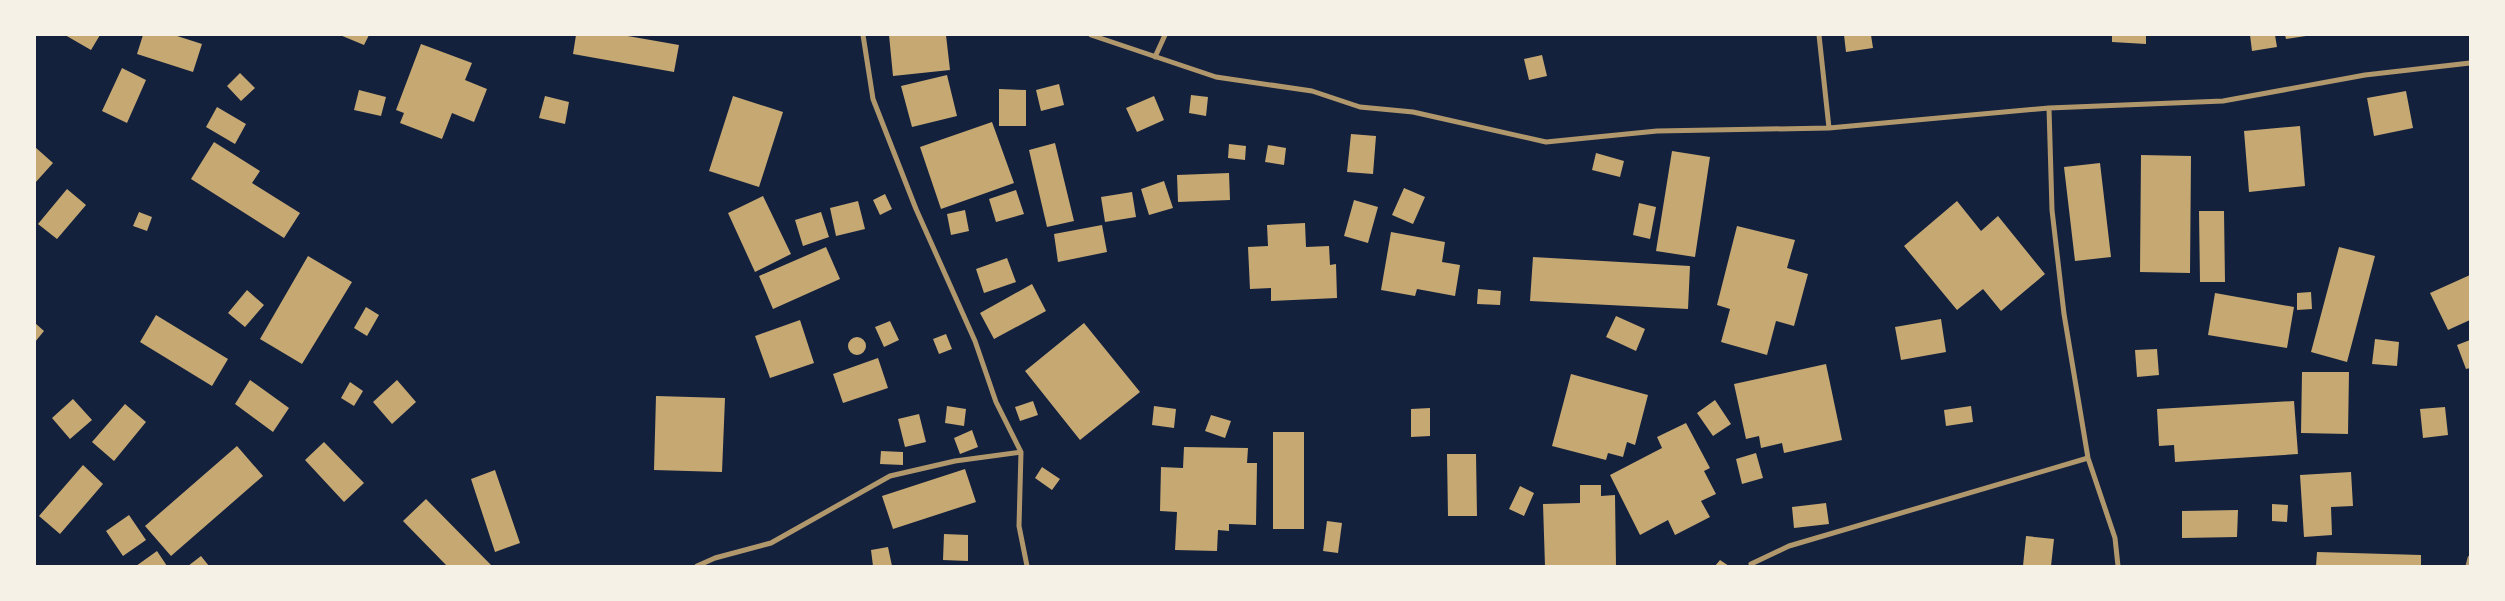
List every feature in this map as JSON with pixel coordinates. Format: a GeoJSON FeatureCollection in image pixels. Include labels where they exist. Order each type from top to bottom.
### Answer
{"type":"FeatureCollection","features":[{"type":"Feature","properties":{"kind":"street"},"geometry":{"type":"LineString","coordinates":[[863,35],[876,108],[916,209],[975,341],[996,402],[1022,452],[1019,526],[1027,566]]}},
{"type":"Feature","properties":{"kind":"street"},"geometry":{"type":"LineString","coordinates":[[1091,35],[1216,77],[1312,91],[1360,107],[1413,112],[1546,142],[1657,130],[1829,128],[2049,108],[2223,101],[2366,75],[2470,63]]}},
{"type":"Feature","properties":{"kind":"street"},"geometry":{"type":"LineString","coordinates":[[1155,57],[1164,35]]}},
{"type":"Feature","properties":{"kind":"street"},"geometry":{"type":"LineString","coordinates":[[1819,35],[1829,128]]}},
{"type":"Feature","properties":{"kind":"street"},"geometry":{"type":"LineString","coordinates":[[2049,108],[2052,210],[2064,314],[2088,458],[2115,538],[2118,566]]}},
{"type":"Feature","properties":{"kind":"street"},"geometry":{"type":"LineString","coordinates":[[696,566],[714,558],[771,543],[890,476],[955,461],[1022,452]]}},
{"type":"Feature","properties":{"kind":"street"},"geometry":{"type":"LineString","coordinates":[[1751,564],[1789,546],[2088,458]]}},
{"type":"Feature","properties":{"kind":"street"},"geometry":{"type":"LineString","coordinates":[[2468,566],[2470,558]]}},
{"type":"Feature","properties":{"kind":"building"},"geometry":{"type":"Polygon","coordinates":[[[65,35],[100,35],[91,50],[65,35]]]}},
{"type":"Feature","properties":{"kind":"building"},"geometry":{"type":"Polygon","coordinates":[[[143,35],[174,35],[202,44],[193,72],[137,54],[143,35]]]}},
{"type":"Feature","properties":{"kind":"building"},"geometry":{"type":"Polygon","coordinates":[[[340,35],[369,35],[364,45],[340,35]]]}},
{"type":"Feature","properties":{"kind":"building"},"geometry":{"type":"Polygon","coordinates":[[[576,35],[622,35],[679,45],[674,72],[573,54],[576,35]]]}},
{"type":"Feature","properties":{"kind":"building"},"geometry":{"type":"Polygon","coordinates":[[[889,35],[946,35],[950,70],[893,76],[889,35]]]}},
{"type":"Feature","properties":{"kind":"building"},"geometry":{"type":"Polygon","coordinates":[[[1844,35],[1871,35],[1873,48],[1846,52],[1844,35]]]}},
{"type":"Feature","properties":{"kind":"building"},"geometry":{"type":"Polygon","coordinates":[[[2112,35],[2146,35],[2146,44],[2112,42],[2112,35]]]}},
{"type":"Feature","properties":{"kind":"building"},"geometry":{"type":"Polygon","coordinates":[[[2250,35],[2275,35],[2277,47],[2252,51],[2250,35]]]}},
{"type":"Feature","properties":{"kind":"building"},"geometry":{"type":"Polygon","coordinates":[[[2285,35],[2306,35],[2306,36],[2286,39],[2285,35]]]}},
{"type":"Feature","properties":{"kind":"building"},"geometry":{"type":"Polygon","coordinates":[[[421,44],[472,63],[465,80],[487,89],[474,122],[452,113],[442,139],[400,123],[404,113],[396,110],[421,44]]]}},
{"type":"Feature","properties":{"kind":"building"},"geometry":{"type":"Polygon","coordinates":[[[1542,55],[1547,76],[1529,80],[1524,59],[1542,55]]]}},
{"type":"Feature","properties":{"kind":"building"},"geometry":{"type":"Polygon","coordinates":[[[122,68],[146,80],[127,123],[102,111],[122,68]]]}},
{"type":"Feature","properties":{"kind":"building"},"geometry":{"type":"Polygon","coordinates":[[[240,73],[255,88],[241,101],[227,86],[240,73]]]}},
{"type":"Feature","properties":{"kind":"building"},"geometry":{"type":"Polygon","coordinates":[[[947,75],[957,116],[912,127],[901,86],[947,75]]]}},
{"type":"Feature","properties":{"kind":"building"},"geometry":{"type":"Polygon","coordinates":[[[1059,84],[1064,105],[1041,111],[1036,90],[1059,84]]]}},
{"type":"Feature","properties":{"kind":"building"},"geometry":{"type":"Polygon","coordinates":[[[999,89],[1026,90],[1026,126],[999,126],[999,89]]]}},
{"type":"Feature","properties":{"kind":"building"},"geometry":{"type":"Polygon","coordinates":[[[359,90],[386,97],[381,116],[354,110],[359,90]]]}},
{"type":"Feature","properties":{"kind":"building"},"geometry":{"type":"Polygon","coordinates":[[[2406,91],[2413,128],[2374,136],[2367,98],[2406,91]]]}},
{"type":"Feature","properties":{"kind":"building"},"geometry":{"type":"Polygon","coordinates":[[[1191,95],[1208,97],[1206,116],[1189,113],[1191,95]]]}},
{"type":"Feature","properties":{"kind":"building"},"geometry":{"type":"Polygon","coordinates":[[[545,96],[569,102],[565,124],[539,118],[545,96]]]}},
{"type":"Feature","properties":{"kind":"building"},"geometry":{"type":"Polygon","coordinates":[[[733,96],[783,112],[759,187],[709,171],[733,96]]]}},
{"type":"Feature","properties":{"kind":"building"},"geometry":{"type":"Polygon","coordinates":[[[1154,96],[1164,120],[1137,132],[1126,108],[1154,96]]]}},
{"type":"Feature","properties":{"kind":"building"},"geometry":{"type":"Polygon","coordinates":[[[217,107],[246,124],[235,144],[206,127],[217,107]]]}},
{"type":"Feature","properties":{"kind":"building"},"geometry":{"type":"Polygon","coordinates":[[[992,122],[1014,183],[941,209],[920,147],[992,122]]]}},
{"type":"Feature","properties":{"kind":"building"},"geometry":{"type":"Polygon","coordinates":[[[2300,126],[2305,186],[2249,192],[2244,131],[2300,126]]]}},
{"type":"Feature","properties":{"kind":"building"},"geometry":{"type":"Polygon","coordinates":[[[1351,134],[1376,136],[1373,174],[1347,172],[1351,134]]]}},
{"type":"Feature","properties":{"kind":"building"},"geometry":{"type":"Polygon","coordinates":[[[214,142],[260,171],[252,183],[300,213],[284,238],[191,179],[214,142]]]}},
{"type":"Feature","properties":{"kind":"building"},"geometry":{"type":"Polygon","coordinates":[[[1055,143],[1074,221],[1047,227],[1029,150],[1055,143]]]}},
{"type":"Feature","properties":{"kind":"building"},"geometry":{"type":"Polygon","coordinates":[[[1229,144],[1246,146],[1245,160],[1228,158],[1229,144]]]}},
{"type":"Feature","properties":{"kind":"building"},"geometry":{"type":"Polygon","coordinates":[[[1268,145],[1286,148],[1284,165],[1265,162],[1268,145]]]}},
{"type":"Feature","properties":{"kind":"building"},"geometry":{"type":"Polygon","coordinates":[[[35,147],[53,163],[35,183],[35,147]]]}},
{"type":"Feature","properties":{"kind":"building"},"geometry":{"type":"Polygon","coordinates":[[[1672,151],[1710,157],[1695,257],[1656,251],[1672,151]]]}},
{"type":"Feature","properties":{"kind":"building"},"geometry":{"type":"Polygon","coordinates":[[[1596,153],[1624,161],[1620,177],[1592,170],[1596,153]]]}},
{"type":"Feature","properties":{"kind":"building"},"geometry":{"type":"Polygon","coordinates":[[[2141,155],[2191,156],[2190,273],[2140,272],[2141,155]]]}},
{"type":"Feature","properties":{"kind":"building"},"geometry":{"type":"Polygon","coordinates":[[[2100,163],[2111,257],[2075,261],[2064,167],[2100,163]]]}},
{"type":"Feature","properties":{"kind":"building"},"geometry":{"type":"Polygon","coordinates":[[[1229,173],[1230,200],[1178,202],[1177,175],[1229,173]]]}},
{"type":"Feature","properties":{"kind":"building"},"geometry":{"type":"Polygon","coordinates":[[[1164,181],[1173,208],[1149,215],[1141,189],[1164,181]]]}},
{"type":"Feature","properties":{"kind":"building"},"geometry":{"type":"Polygon","coordinates":[[[1404,188],[1425,197],[1413,224],[1392,215],[1404,188]]]}},
{"type":"Feature","properties":{"kind":"building"},"geometry":{"type":"Polygon","coordinates":[[[67,189],[86,205],[57,239],[38,224],[67,189]]]}},
{"type":"Feature","properties":{"kind":"building"},"geometry":{"type":"Polygon","coordinates":[[[1016,190],[1024,214],[996,222],[989,199],[1016,190]]]}},
{"type":"Feature","properties":{"kind":"building"},"geometry":{"type":"Polygon","coordinates":[[[1132,192],[1136,217],[1105,222],[1101,197],[1132,192]]]}},
{"type":"Feature","properties":{"kind":"building"},"geometry":{"type":"Polygon","coordinates":[[[885,194],[892,209],[880,215],[873,200],[885,194]]]}},
{"type":"Feature","properties":{"kind":"building"},"geometry":{"type":"Polygon","coordinates":[[[763,196],[791,254],[755,272],[728,213],[763,196]]]}},
{"type":"Feature","properties":{"kind":"building"},"geometry":{"type":"Polygon","coordinates":[[[1354,200],[1378,207],[1368,243],[1344,236],[1354,200]]]}},
{"type":"Feature","properties":{"kind":"building"},"geometry":{"type":"Polygon","coordinates":[[[858,201],[865,229],[836,236],[830,208],[858,201]]]}},
{"type":"Feature","properties":{"kind":"building"},"geometry":{"type":"Polygon","coordinates":[[[1957,201],[1981,231],[1998,216],[2045,274],[2001,311],[1983,289],[1957,310],[1904,246],[1957,201]]]}},
{"type":"Feature","properties":{"kind":"building"},"geometry":{"type":"Polygon","coordinates":[[[1639,203],[1656,207],[1650,239],[1633,235],[1639,203]]]}},
{"type":"Feature","properties":{"kind":"building"},"geometry":{"type":"Polygon","coordinates":[[[965,210],[969,231],[951,235],[947,214],[965,210]]]}},
{"type":"Feature","properties":{"kind":"building"},"geometry":{"type":"Polygon","coordinates":[[[2199,211],[2224,211],[2225,282],[2200,282],[2199,211]]]}},
{"type":"Feature","properties":{"kind":"building"},"geometry":{"type":"Polygon","coordinates":[[[139,212],[152,217],[147,231],[133,226],[139,212]]]}},
{"type":"Feature","properties":{"kind":"building"},"geometry":{"type":"Polygon","coordinates":[[[821,212],[829,237],[803,246],[795,220],[821,212]]]}},
{"type":"Feature","properties":{"kind":"building"},"geometry":{"type":"Polygon","coordinates":[[[1305,223],[1306,247],[1329,246],[1330,265],[1336,264],[1337,298],[1271,301],[1271,288],[1250,289],[1248,247],[1268,246],[1267,225],[1305,223]]]}},
{"type":"Feature","properties":{"kind":"building"},"geometry":{"type":"Polygon","coordinates":[[[1102,225],[1107,252],[1058,262],[1054,234],[1102,225]]]}},
{"type":"Feature","properties":{"kind":"building"},"geometry":{"type":"Polygon","coordinates":[[[1737,226],[1795,240],[1787,268],[1808,274],[1794,326],[1776,321],[1767,355],[1721,342],[1730,309],[1717,305],[1737,226]]]}},
{"type":"Feature","properties":{"kind":"building"},"geometry":{"type":"Polygon","coordinates":[[[1391,232],[1445,242],[1442,262],[1460,265],[1455,296],[1417,289],[1415,296],[1381,290],[1391,232]]]}},
{"type":"Feature","properties":{"kind":"building"},"geometry":{"type":"Polygon","coordinates":[[[826,247],[840,279],[773,309],[759,276],[826,247]]]}},
{"type":"Feature","properties":{"kind":"building"},"geometry":{"type":"Polygon","coordinates":[[[2339,247],[2375,256],[2347,362],[2311,352],[2339,247]]]}},
{"type":"Feature","properties":{"kind":"building"},"geometry":{"type":"Polygon","coordinates":[[[308,256],[352,282],[302,364],[260,339],[308,256]]]}},
{"type":"Feature","properties":{"kind":"building"},"geometry":{"type":"Polygon","coordinates":[[[1533,257],[1690,266],[1688,309],[1530,301],[1533,257]]]}},
{"type":"Feature","properties":{"kind":"building"},"geometry":{"type":"Polygon","coordinates":[[[1007,258],[1016,282],[984,293],[976,269],[1007,258]]]}},
{"type":"Feature","properties":{"kind":"building"},"geometry":{"type":"Polygon","coordinates":[[[2470,275],[2470,320],[2448,330],[2430,293],[2470,275]]]}},
{"type":"Feature","properties":{"kind":"building"},"geometry":{"type":"Polygon","coordinates":[[[1032,284],[1046,311],[994,339],[980,313],[1032,284]]]}},
{"type":"Feature","properties":{"kind":"building"},"geometry":{"type":"Polygon","coordinates":[[[1478,289],[1501,291],[1500,305],[1477,304],[1478,289]]]}},
{"type":"Feature","properties":{"kind":"building"},"geometry":{"type":"Polygon","coordinates":[[[247,290],[264,305],[245,327],[228,313],[247,290]]]}},
{"type":"Feature","properties":{"kind":"building"},"geometry":{"type":"Polygon","coordinates":[[[2311,292],[2312,309],[2297,310],[2297,293],[2311,292]]]}},
{"type":"Feature","properties":{"kind":"building"},"geometry":{"type":"Polygon","coordinates":[[[2215,293],[2294,307],[2287,348],[2208,335],[2215,293]]]}},
{"type":"Feature","properties":{"kind":"building"},"geometry":{"type":"Polygon","coordinates":[[[366,307],[379,315],[367,336],[354,328],[366,307]]]}},
{"type":"Feature","properties":{"kind":"building"},"geometry":{"type":"Polygon","coordinates":[[[156,315],[228,359],[212,386],[140,342],[156,315]]]}},
{"type":"Feature","properties":{"kind":"building"},"geometry":{"type":"Polygon","coordinates":[[[1616,316],[1645,329],[1636,351],[1606,337],[1616,316]]]}},
{"type":"Feature","properties":{"kind":"building"},"geometry":{"type":"Polygon","coordinates":[[[1941,319],[1946,352],[1901,360],[1895,327],[1941,319]]]}},
{"type":"Feature","properties":{"kind":"building"},"geometry":{"type":"Polygon","coordinates":[[[800,320],[814,363],[770,378],[755,336],[800,320]]]}},
{"type":"Feature","properties":{"kind":"building"},"geometry":{"type":"Polygon","coordinates":[[[890,321],[899,340],[884,347],[875,327],[890,321]]]}},
{"type":"Feature","properties":{"kind":"building"},"geometry":{"type":"Polygon","coordinates":[[[35,323],[44,331],[35,342],[35,323]]]}},
{"type":"Feature","properties":{"kind":"building"},"geometry":{"type":"Polygon","coordinates":[[[1084,323],[1140,392],[1080,440],[1025,371],[1084,323]]]}},
{"type":"Feature","properties":{"kind":"building"},"geometry":{"type":"Polygon","coordinates":[[[946,334],[952,349],[939,354],[933,339],[946,334]]]}},
{"type":"Feature","properties":{"kind":"building"},"geometry":{"type":"Polygon","coordinates":[[[857,337],[863,340],[866,346],[863,352],[857,355],[851,352],[848,346],[851,340],[857,337]]]}},
{"type":"Feature","properties":{"kind":"building"},"geometry":{"type":"Polygon","coordinates":[[[2375,339],[2399,342],[2397,366],[2372,364],[2375,339]]]}},
{"type":"Feature","properties":{"kind":"building"},"geometry":{"type":"Polygon","coordinates":[[[2470,340],[2470,368],[2466,369],[2457,345],[2470,340]]]}},
{"type":"Feature","properties":{"kind":"building"},"geometry":{"type":"Polygon","coordinates":[[[2157,349],[2159,375],[2137,377],[2135,350],[2157,349]]]}},
{"type":"Feature","properties":{"kind":"building"},"geometry":{"type":"Polygon","coordinates":[[[878,358],[888,388],[843,403],[833,374],[878,358]]]}},
{"type":"Feature","properties":{"kind":"building"},"geometry":{"type":"Polygon","coordinates":[[[1826,364],[1842,440],[1784,453],[1782,443],[1761,448],[1759,436],[1746,439],[1734,384],[1826,364]]]}},
{"type":"Feature","properties":{"kind":"building"},"geometry":{"type":"Polygon","coordinates":[[[2302,372],[2349,372],[2348,434],[2301,433],[2302,372]]]}},
{"type":"Feature","properties":{"kind":"building"},"geometry":{"type":"Polygon","coordinates":[[[1571,374],[1648,395],[1635,445],[1627,442],[1623,457],[1608,453],[1606,460],[1552,446],[1571,374]]]}},
{"type":"Feature","properties":{"kind":"building"},"geometry":{"type":"Polygon","coordinates":[[[250,380],[289,408],[273,432],[235,404],[250,380]]]}},
{"type":"Feature","properties":{"kind":"building"},"geometry":{"type":"Polygon","coordinates":[[[397,380],[416,402],[392,424],[373,402],[397,380]]]}},
{"type":"Feature","properties":{"kind":"building"},"geometry":{"type":"Polygon","coordinates":[[[350,382],[363,391],[354,406],[341,398],[350,382]]]}},
{"type":"Feature","properties":{"kind":"building"},"geometry":{"type":"Polygon","coordinates":[[[656,396],[725,398],[722,472],[654,470],[656,396]]]}},
{"type":"Feature","properties":{"kind":"building"},"geometry":{"type":"Polygon","coordinates":[[[73,399],[92,420],[70,439],[52,418],[73,399]]]}},
{"type":"Feature","properties":{"kind":"building"},"geometry":{"type":"Polygon","coordinates":[[[1715,400],[1731,424],[1713,436],[1697,413],[1715,400]]]}},
{"type":"Feature","properties":{"kind":"building"},"geometry":{"type":"Polygon","coordinates":[[[1033,401],[1038,415],[1020,421],[1015,407],[1033,401]]]}},
{"type":"Feature","properties":{"kind":"building"},"geometry":{"type":"Polygon","coordinates":[[[2294,401],[2298,454],[2175,462],[2174,445],[2159,446],[2157,409],[2294,401]]]}},
{"type":"Feature","properties":{"kind":"building"},"geometry":{"type":"Polygon","coordinates":[[[125,404],[146,422],[114,461],[92,442],[125,404]]]}},
{"type":"Feature","properties":{"kind":"building"},"geometry":{"type":"Polygon","coordinates":[[[947,406],[966,409],[964,426],[945,423],[947,406]]]}},
{"type":"Feature","properties":{"kind":"building"},"geometry":{"type":"Polygon","coordinates":[[[1154,406],[1176,409],[1174,428],[1152,425],[1154,406]]]}},
{"type":"Feature","properties":{"kind":"building"},"geometry":{"type":"Polygon","coordinates":[[[1971,406],[1973,422],[1946,426],[1944,410],[1971,406]]]}},
{"type":"Feature","properties":{"kind":"building"},"geometry":{"type":"Polygon","coordinates":[[[2445,407],[2448,435],[2423,438],[2420,409],[2445,407]]]}},
{"type":"Feature","properties":{"kind":"building"},"geometry":{"type":"Polygon","coordinates":[[[1430,408],[1430,436],[1411,437],[1411,409],[1430,408]]]}},
{"type":"Feature","properties":{"kind":"building"},"geometry":{"type":"Polygon","coordinates":[[[919,414],[926,442],[905,447],[898,419],[919,414]]]}},
{"type":"Feature","properties":{"kind":"building"},"geometry":{"type":"Polygon","coordinates":[[[1211,415],[1231,421],[1225,438],[1205,431],[1211,415]]]}},
{"type":"Feature","properties":{"kind":"building"},"geometry":{"type":"Polygon","coordinates":[[[1686,423],[1710,468],[1704,471],[1716,494],[1701,501],[1710,517],[1675,535],[1668,520],[1640,535],[1610,475],[1662,448],[1657,437],[1686,423]]]}},
{"type":"Feature","properties":{"kind":"building"},"geometry":{"type":"Polygon","coordinates":[[[972,430],[978,447],[960,454],[954,438],[972,430]]]}},
{"type":"Feature","properties":{"kind":"building"},"geometry":{"type":"Polygon","coordinates":[[[1273,432],[1304,432],[1304,529],[1273,529],[1273,432]]]}},
{"type":"Feature","properties":{"kind":"building"},"geometry":{"type":"Polygon","coordinates":[[[324,442],[364,483],[344,502],[305,460],[324,442]]]}},
{"type":"Feature","properties":{"kind":"building"},"geometry":{"type":"Polygon","coordinates":[[[237,446],[263,476],[171,556],[145,526],[237,446]]]}},
{"type":"Feature","properties":{"kind":"building"},"geometry":{"type":"Polygon","coordinates":[[[1184,447],[1248,448],[1247,463],[1257,463],[1256,525],[1229,524],[1229,531],[1218,530],[1217,551],[1175,550],[1177,512],[1160,511],[1161,467],[1183,468],[1184,447]]]}},
{"type":"Feature","properties":{"kind":"building"},"geometry":{"type":"Polygon","coordinates":[[[881,451],[903,452],[903,465],[880,464],[881,451]]]}},
{"type":"Feature","properties":{"kind":"building"},"geometry":{"type":"Polygon","coordinates":[[[1756,453],[1763,478],[1742,484],[1736,459],[1756,453]]]}},
{"type":"Feature","properties":{"kind":"building"},"geometry":{"type":"Polygon","coordinates":[[[1447,454],[1476,454],[1477,516],[1448,516],[1447,454]]]}},
{"type":"Feature","properties":{"kind":"building"},"geometry":{"type":"Polygon","coordinates":[[[83,465],[103,484],[60,534],[39,516],[83,465]]]}},
{"type":"Feature","properties":{"kind":"building"},"geometry":{"type":"Polygon","coordinates":[[[1042,467],[1060,479],[1052,490],[1035,478],[1042,467]]]}},
{"type":"Feature","properties":{"kind":"building"},"geometry":{"type":"Polygon","coordinates":[[[965,469],[976,502],[893,529],[882,496],[965,469]]]}},
{"type":"Feature","properties":{"kind":"building"},"geometry":{"type":"Polygon","coordinates":[[[495,470],[520,543],[495,552],[471,479],[495,470]]]}},
{"type":"Feature","properties":{"kind":"building"},"geometry":{"type":"Polygon","coordinates":[[[2351,472],[2353,506],[2331,507],[2332,535],[2304,537],[2300,475],[2351,472]]]}},
{"type":"Feature","properties":{"kind":"building"},"geometry":{"type":"Polygon","coordinates":[[[1580,485],[1601,485],[1601,496],[1615,495],[1616,566],[1545,566],[1543,504],[1580,503],[1580,485]]]}},
{"type":"Feature","properties":{"kind":"building"},"geometry":{"type":"Polygon","coordinates":[[[1520,486],[1534,493],[1524,516],[1509,509],[1520,486]]]}},
{"type":"Feature","properties":{"kind":"building"},"geometry":{"type":"Polygon","coordinates":[[[426,499],[492,566],[447,566],[403,521],[426,499]]]}},
{"type":"Feature","properties":{"kind":"building"},"geometry":{"type":"Polygon","coordinates":[[[1826,503],[1829,524],[1794,528],[1792,507],[1826,503]]]}},
{"type":"Feature","properties":{"kind":"building"},"geometry":{"type":"Polygon","coordinates":[[[2272,504],[2288,505],[2287,522],[2272,521],[2272,504]]]}},
{"type":"Feature","properties":{"kind":"building"},"geometry":{"type":"Polygon","coordinates":[[[2238,510],[2237,537],[2182,538],[2182,511],[2238,510]]]}},
{"type":"Feature","properties":{"kind":"building"},"geometry":{"type":"Polygon","coordinates":[[[129,515],[146,540],[123,556],[106,531],[129,515]]]}},
{"type":"Feature","properties":{"kind":"building"},"geometry":{"type":"Polygon","coordinates":[[[1327,521],[1342,523],[1338,553],[1323,551],[1327,521]]]}},
{"type":"Feature","properties":{"kind":"building"},"geometry":{"type":"Polygon","coordinates":[[[944,534],[968,535],[968,561],[943,560],[944,534]]]}},
{"type":"Feature","properties":{"kind":"building"},"geometry":{"type":"Polygon","coordinates":[[[2026,536],[2054,539],[2051,566],[2023,566],[2026,536]]]}},
{"type":"Feature","properties":{"kind":"building"},"geometry":{"type":"Polygon","coordinates":[[[888,547],[892,566],[873,566],[871,550],[888,547]]]}},
{"type":"Feature","properties":{"kind":"building"},"geometry":{"type":"Polygon","coordinates":[[[157,551],[167,566],[136,566],[157,551]]]}},
{"type":"Feature","properties":{"kind":"building"},"geometry":{"type":"Polygon","coordinates":[[[2317,552],[2421,555],[2421,566],[2316,566],[2317,552]]]}},
{"type":"Feature","properties":{"kind":"building"},"geometry":{"type":"Polygon","coordinates":[[[201,556],[209,566],[188,566],[201,556]]]}},
{"type":"Feature","properties":{"kind":"building"},"geometry":{"type":"Polygon","coordinates":[[[1720,560],[1729,566],[1715,566],[1720,560]]]}}]}
